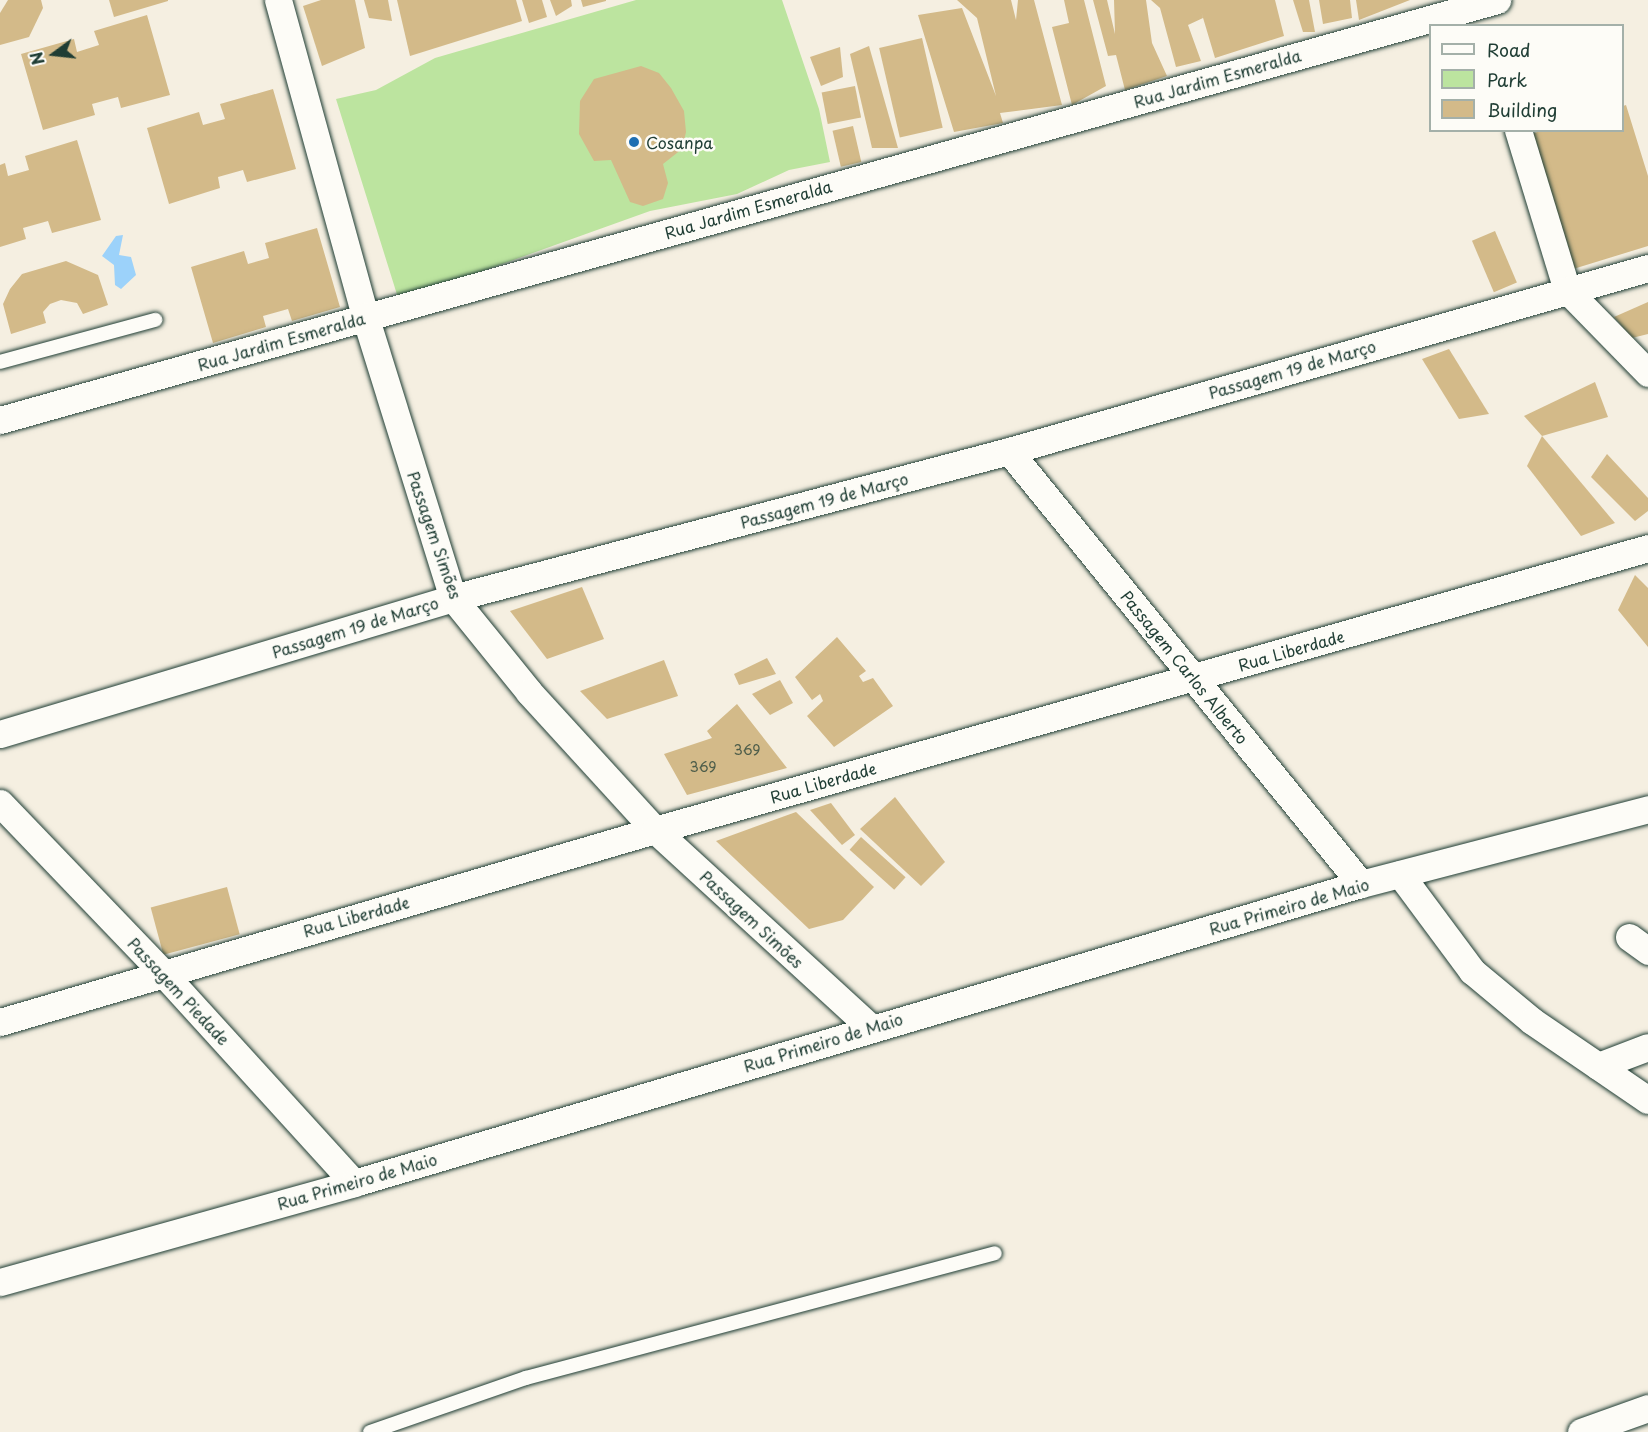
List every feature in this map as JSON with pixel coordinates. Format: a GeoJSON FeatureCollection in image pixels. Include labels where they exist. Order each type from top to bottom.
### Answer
{"type":"FeatureCollection","features":[{"type":"Feature","properties":{"kind":"street","name":"Passagem Simões"},"geometry":{"type":"LineString","coordinates":[[278,0],[365,316],[453,598],[529,692],[655,830],[871,1028]]}},
{"type":"Feature","properties":{"kind":"street","name":"Rua Jardim Esmeralda"},"geometry":{"type":"LineString","coordinates":[[0,420],[365,316],[1485,8]]}},
{"type":"Feature","properties":{"kind":"street"},"geometry":{"type":"LineString","coordinates":[[1519,132],[1567,290],[1648,373]]}},
{"type":"Feature","properties":{"kind":"street","name":"Passagem 19 de Março"},"geometry":{"type":"LineString","coordinates":[[0,734],[453,598],[1009,450],[1648,268]]}},
{"type":"Feature","properties":{"kind":"street","name":"Passagem Carlos Alberto"},"geometry":{"type":"LineString","coordinates":[[1009,450],[1361,884]]}},
{"type":"Feature","properties":{"kind":"street","name":"Rua Liberdade"},"geometry":{"type":"LineString","coordinates":[[0,1022],[162,972],[655,830],[1648,548]]}},
{"type":"Feature","properties":{"kind":"street","name":"Passagem Piedade"},"geometry":{"type":"LineString","coordinates":[[0,803],[162,972],[354,1183]]}},
{"type":"Feature","properties":{"kind":"street","name":"Rua Primeiro de Maio"},"geometry":{"type":"LineString","coordinates":[[0,1282],[354,1183],[1361,884],[1648,809]]}},
{"type":"Feature","properties":{"kind":"street"},"geometry":{"type":"LineString","coordinates":[[1400,874],[1472,971],[1532,1021],[1648,1100]]}},
{"type":"Feature","properties":{"kind":"street"},"geometry":{"type":"LineString","coordinates":[[1598,1066],[1648,1047]]}},
{"type":"Feature","properties":{"kind":"street"},"geometry":{"type":"LineString","coordinates":[[1581,1432],[1648,1408]]}},
{"type":"Feature","properties":{"kind":"lane"},"geometry":{"type":"LineString","coordinates":[[0,362],[155,320]]}},
{"type":"Feature","properties":{"kind":"lane"},"geometry":{"type":"LineString","coordinates":[[370,1432],[526,1378],[995,1253]]}},
{"type":"Feature","properties":{"kind":"green space"},"geometry":{"type":"Polygon","coordinates":[[[636,0],[782,0],[819,109],[830,162],[789,170],[737,194],[650,211],[399,301],[336,99],[376,90],[435,58],[636,0]]]}},
{"type":"Feature","properties":{"kind":"water"},"geometry":{"type":"Polygon","coordinates":[[[123,235],[119,255],[131,257],[136,275],[121,289],[115,285],[114,265],[102,256],[116,236],[123,235]]]}},
{"type":"Feature","properties":{"kind":"building"},"geometry":{"type":"Polygon","coordinates":[[[8,0],[41,0],[43,8],[29,37],[0,45],[0,13],[8,0]]]}},
{"type":"Feature","properties":{"kind":"building"},"geometry":{"type":"Polygon","coordinates":[[[109,0],[168,0],[168,1],[114,17],[109,0]]]}},
{"type":"Feature","properties":{"kind":"building"},"geometry":{"type":"Polygon","coordinates":[[[321,0],[355,0],[365,48],[322,66],[303,6],[321,0]]]}},
{"type":"Feature","properties":{"kind":"building"},"geometry":{"type":"Polygon","coordinates":[[[364,0],[388,0],[392,21],[369,18],[364,0]]]}},
{"type":"Feature","properties":{"kind":"building"},"geometry":{"type":"Polygon","coordinates":[[[397,0],[516,0],[522,21],[410,56],[397,0]]]}},
{"type":"Feature","properties":{"kind":"building"},"geometry":{"type":"Polygon","coordinates":[[[522,0],[542,0],[547,17],[529,23],[522,0]]]}},
{"type":"Feature","properties":{"kind":"building"},"geometry":{"type":"Polygon","coordinates":[[[550,0],[571,0],[572,6],[556,16],[550,0]]]}},
{"type":"Feature","properties":{"kind":"building"},"geometry":{"type":"Polygon","coordinates":[[[581,0],[606,0],[606,1],[583,7],[581,0]]]}},
{"type":"Feature","properties":{"kind":"building"},"geometry":{"type":"Polygon","coordinates":[[[957,0],[1011,0],[1016,20],[1018,0],[1034,0],[1062,105],[1000,113],[1003,123],[954,132],[918,15],[962,8],[996,96],[977,18],[957,0]]]}},
{"type":"Feature","properties":{"kind":"building"},"geometry":{"type":"Polygon","coordinates":[[[1064,0],[1084,0],[1106,86],[1072,105],[1052,27],[1069,23],[1064,0]]]}},
{"type":"Feature","properties":{"kind":"building"},"geometry":{"type":"Polygon","coordinates":[[[1093,0],[1107,0],[1115,34],[1114,0],[1146,0],[1152,43],[1167,76],[1125,90],[1116,55],[1108,56],[1093,0]]]}},
{"type":"Feature","properties":{"kind":"building"},"geometry":{"type":"Polygon","coordinates":[[[1151,0],[1275,0],[1284,36],[1215,58],[1201,11],[1203,18],[1188,25],[1201,61],[1176,67],[1160,8],[1151,0]]]}},
{"type":"Feature","properties":{"kind":"building"},"geometry":{"type":"Polygon","coordinates":[[[1293,0],[1309,0],[1315,32],[1303,32],[1293,0]]]}},
{"type":"Feature","properties":{"kind":"building"},"geometry":{"type":"Polygon","coordinates":[[[1319,0],[1350,0],[1352,18],[1323,24],[1319,0]]]}},
{"type":"Feature","properties":{"kind":"building"},"geometry":{"type":"Polygon","coordinates":[[[1356,0],[1410,0],[1359,20],[1356,0]]]}},
{"type":"Feature","properties":{"kind":"building"},"geometry":{"type":"Polygon","coordinates":[[[147,15],[170,95],[121,108],[118,97],[92,104],[95,115],[43,130],[21,54],[74,39],[77,52],[99,45],[94,31],[147,15]]]}},
{"type":"Feature","properties":{"kind":"building"},"geometry":{"type":"Polygon","coordinates":[[[922,38],[943,128],[900,138],[879,48],[922,38]]]}},
{"type":"Feature","properties":{"kind":"building"},"geometry":{"type":"Polygon","coordinates":[[[869,46],[898,148],[872,148],[850,54],[869,46]]]}},
{"type":"Feature","properties":{"kind":"building"},"geometry":{"type":"Polygon","coordinates":[[[840,47],[843,77],[821,86],[810,57],[840,47]]]}},
{"type":"Feature","properties":{"kind":"building","name":"Cosanpa"},"geometry":{"type":"Polygon","coordinates":[[[641,66],[659,73],[671,88],[684,111],[686,132],[682,149],[663,164],[668,183],[663,199],[643,206],[630,202],[611,160],[594,161],[579,134],[580,101],[594,79],[641,66]]]}},
{"type":"Feature","properties":{"kind":"building"},"geometry":{"type":"Polygon","coordinates":[[[855,86],[861,117],[828,124],[822,92],[855,86]]]}},
{"type":"Feature","properties":{"kind":"building"},"geometry":{"type":"Polygon","coordinates":[[[273,89],[296,169],[247,182],[243,170],[218,177],[220,188],[169,204],[147,128],[199,112],[203,125],[225,119],[220,104],[273,89]]]}},
{"type":"Feature","properties":{"kind":"building"},"geometry":{"type":"Polygon","coordinates":[[[1626,105],[1648,176],[1648,246],[1570,270],[1529,135],[1537,132],[1624,132],[1624,106],[1626,105]]]}},
{"type":"Feature","properties":{"kind":"building"},"geometry":{"type":"Polygon","coordinates":[[[853,126],[861,162],[841,167],[833,131],[853,126]]]}},
{"type":"Feature","properties":{"kind":"building"},"geometry":{"type":"Polygon","coordinates":[[[77,140],[101,220],[52,233],[48,221],[23,228],[26,239],[0,247],[0,165],[5,163],[8,176],[29,170],[25,156],[77,140]]]}},
{"type":"Feature","properties":{"kind":"building"},"geometry":{"type":"Polygon","coordinates":[[[317,228],[340,307],[292,321],[288,309],[263,316],[266,327],[213,343],[191,267],[244,251],[248,264],[269,258],[265,243],[317,228]]]}},
{"type":"Feature","properties":{"kind":"building"},"geometry":{"type":"Polygon","coordinates":[[[1495,231],[1517,283],[1494,292],[1472,241],[1495,231]]]}},
{"type":"Feature","properties":{"kind":"building"},"geometry":{"type":"Polygon","coordinates":[[[66,261],[98,275],[108,305],[83,314],[77,303],[61,300],[50,304],[43,312],[46,323],[11,334],[3,304],[10,289],[22,274],[66,261]]]}},
{"type":"Feature","properties":{"kind":"building"},"geometry":{"type":"Polygon","coordinates":[[[1648,302],[1648,334],[1632,338],[1614,317],[1648,302]]]}},
{"type":"Feature","properties":{"kind":"building"},"geometry":{"type":"Polygon","coordinates":[[[1449,349],[1489,414],[1459,419],[1422,359],[1449,349]]]}},
{"type":"Feature","properties":{"kind":"building"},"geometry":{"type":"Polygon","coordinates":[[[1595,382],[1608,417],[1542,436],[1524,416],[1595,382]]]}},
{"type":"Feature","properties":{"kind":"building"},"geometry":{"type":"Polygon","coordinates":[[[1542,436],[1615,523],[1581,536],[1527,466],[1542,436]]]}},
{"type":"Feature","properties":{"kind":"building"},"geometry":{"type":"Polygon","coordinates":[[[1607,454],[1648,498],[1648,511],[1635,521],[1591,477],[1607,454]]]}},
{"type":"Feature","properties":{"kind":"building"},"geometry":{"type":"Polygon","coordinates":[[[1635,575],[1648,588],[1648,647],[1618,610],[1635,575]]]}},
{"type":"Feature","properties":{"kind":"building"},"geometry":{"type":"Polygon","coordinates":[[[582,587],[604,639],[547,659],[510,611],[582,587]]]}},
{"type":"Feature","properties":{"kind":"building"},"geometry":{"type":"Polygon","coordinates":[[[837,637],[866,671],[859,676],[863,682],[873,678],[893,706],[834,747],[807,716],[823,701],[820,694],[812,700],[795,677],[837,637]]]}},
{"type":"Feature","properties":{"kind":"building"},"geometry":{"type":"Polygon","coordinates":[[[767,658],[776,674],[739,685],[734,674],[767,658]]]}},
{"type":"Feature","properties":{"kind":"building"},"geometry":{"type":"Polygon","coordinates":[[[664,660],[678,696],[607,719],[580,691],[664,660]]]}},
{"type":"Feature","properties":{"kind":"building"},"geometry":{"type":"Polygon","coordinates":[[[780,680],[793,703],[770,715],[752,694],[780,680]]]}},
{"type":"Feature","properties":{"kind":"building"},"geometry":{"type":"Polygon","coordinates":[[[737,704],[787,768],[687,795],[664,754],[712,738],[707,731],[737,704]]]}},
{"type":"Feature","properties":{"kind":"building"},"geometry":{"type":"Polygon","coordinates":[[[895,797],[945,862],[921,886],[860,829],[895,797]]]}},
{"type":"Feature","properties":{"kind":"building"},"geometry":{"type":"Polygon","coordinates":[[[831,803],[855,835],[842,845],[810,810],[831,803]]]}},
{"type":"Feature","properties":{"kind":"building"},"geometry":{"type":"Polygon","coordinates":[[[796,812],[874,887],[843,920],[809,929],[716,841],[796,812]]]}},
{"type":"Feature","properties":{"kind":"building"},"geometry":{"type":"Polygon","coordinates":[[[861,837],[906,877],[894,890],[850,850],[861,837]]]}},
{"type":"Feature","properties":{"kind":"building"},"geometry":{"type":"Polygon","coordinates":[[[227,887],[240,934],[163,955],[151,907],[227,887]]]}},
{"type":"Feature","properties":{"kind":"place","name":"Cosanpa"},"geometry":{"type":"Point","coordinates":[634,142]}}]}
